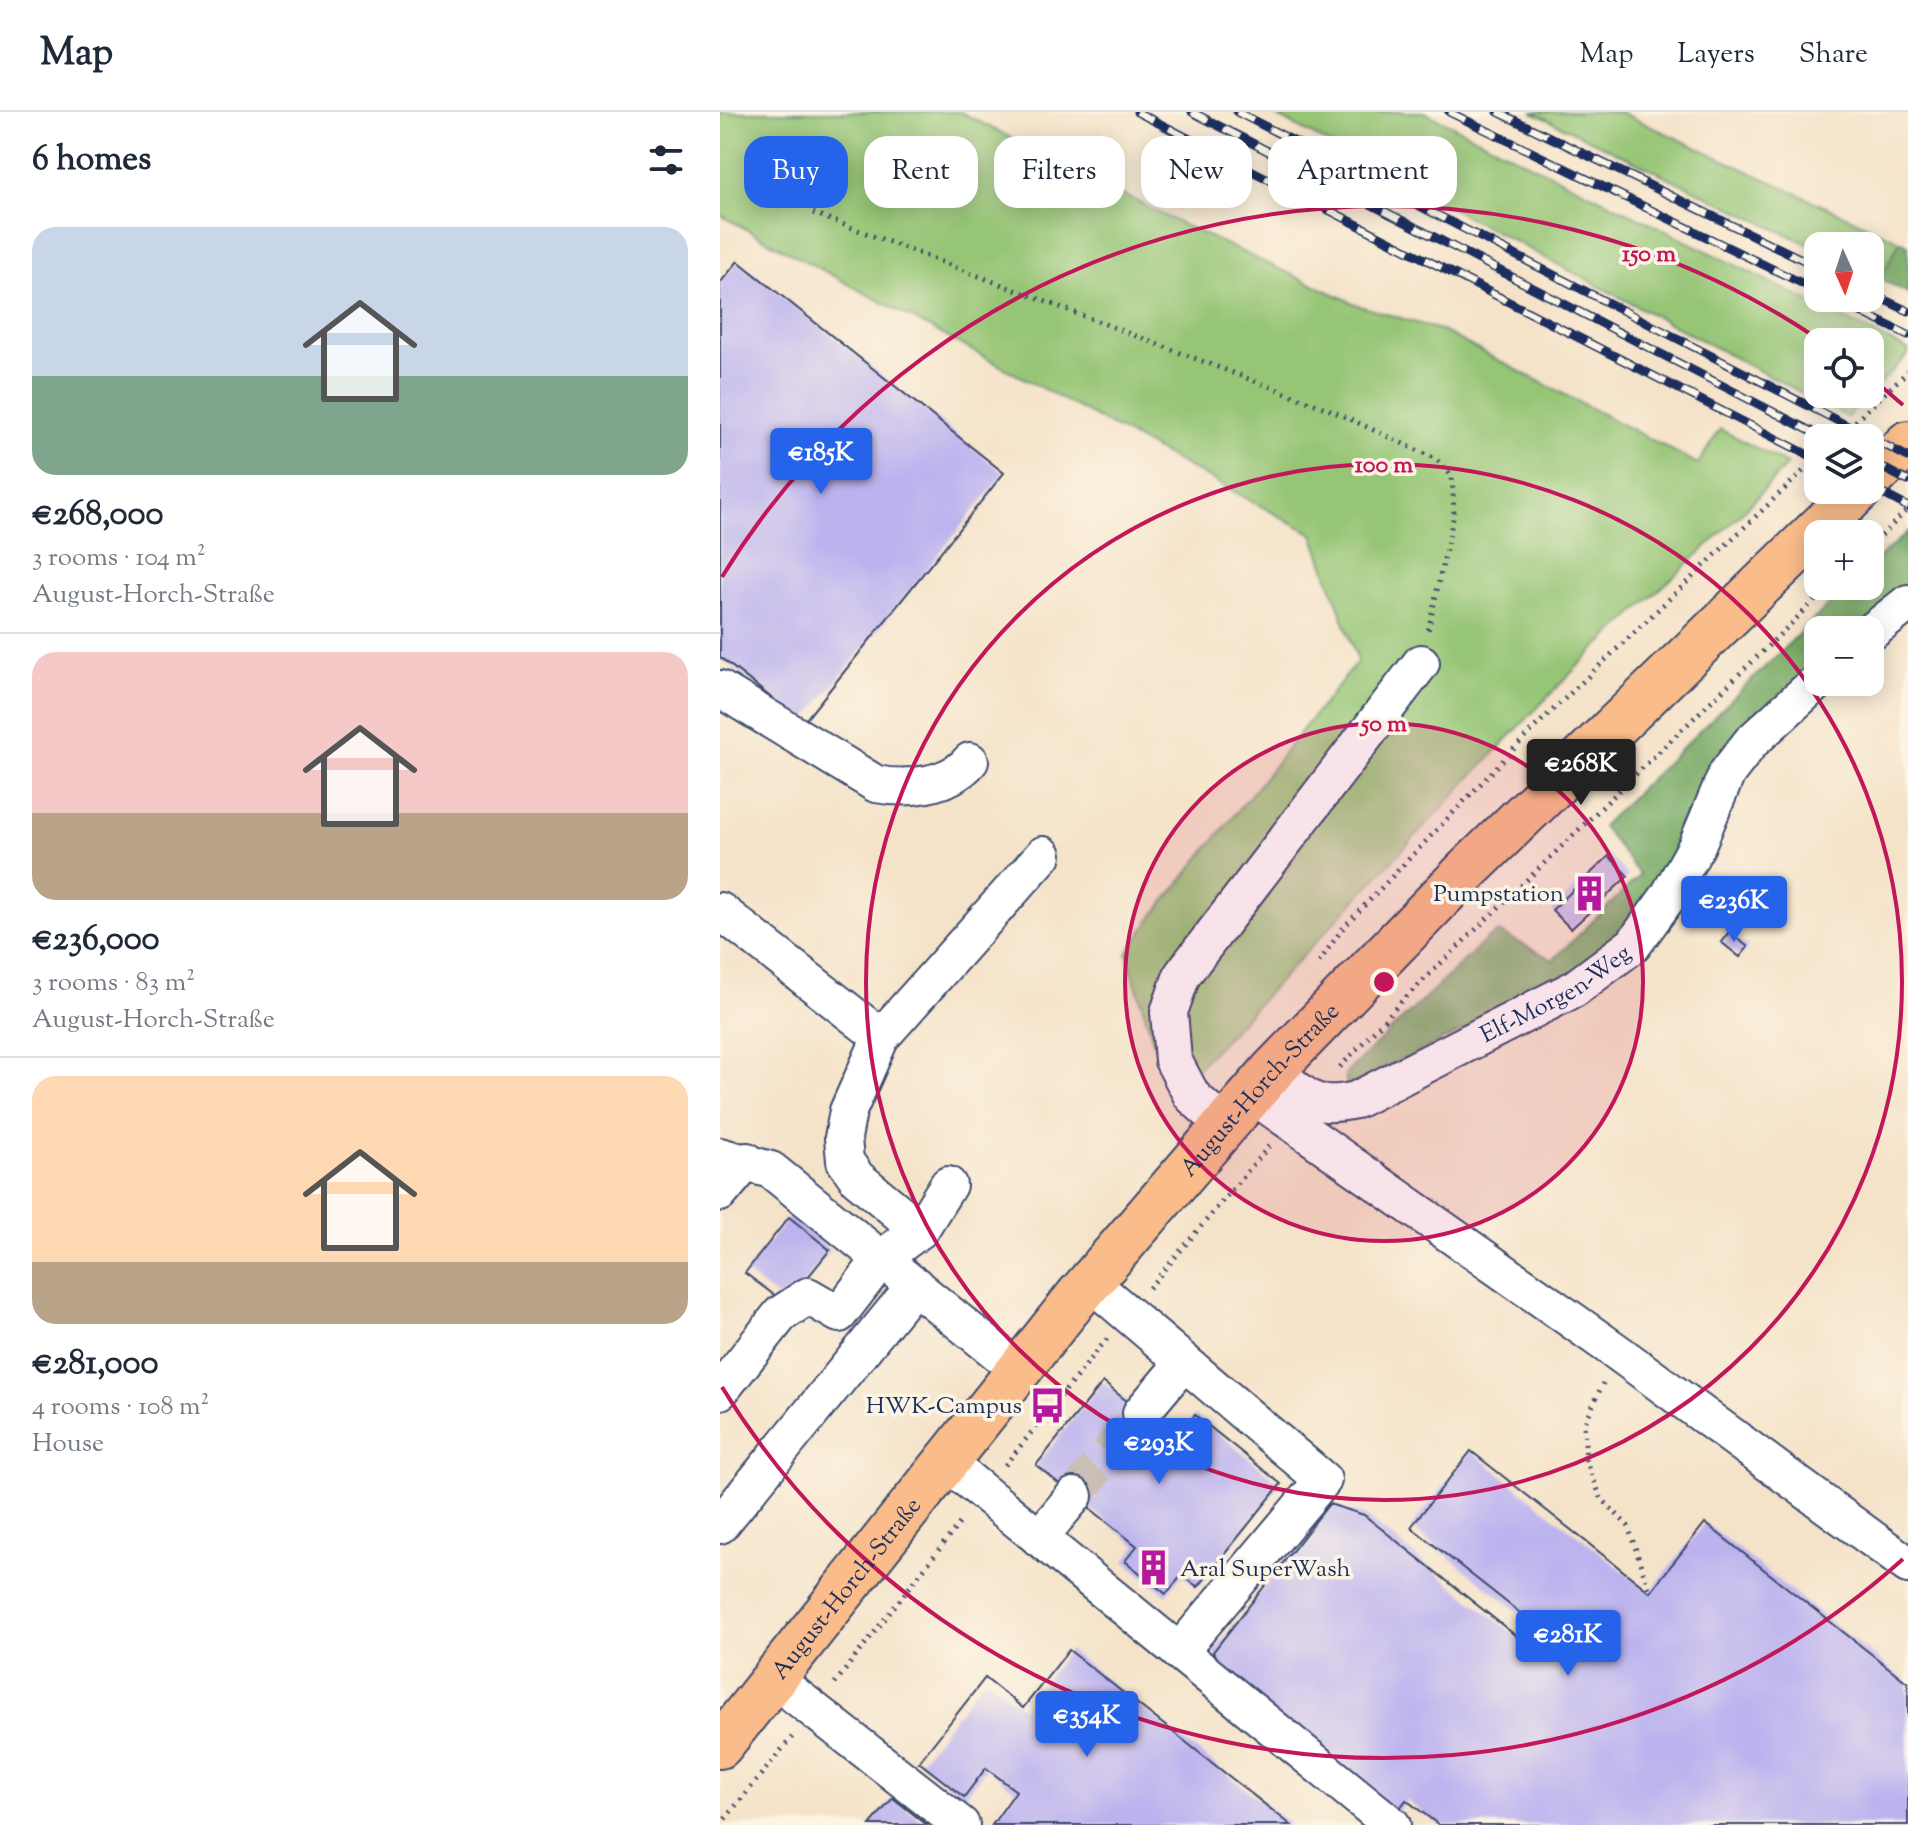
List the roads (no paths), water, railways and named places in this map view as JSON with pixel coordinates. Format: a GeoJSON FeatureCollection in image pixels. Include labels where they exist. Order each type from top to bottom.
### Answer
{"type":"FeatureCollection","features":[{"type":"Feature","properties":{"kind":"main road"},"geometry":{"type":"LineString","coordinates":[[1884,466],[1908,443]]}},
{"type":"Feature","properties":{"kind":"main road","name":"August-Horch-Straße"},"geometry":{"type":"LineString","coordinates":[[720,1746],[1090,1282],[1249,1097],[1465,872],[1845,504]]}},
{"type":"Feature","properties":{"kind":"lane"},"geometry":{"type":"LineString","coordinates":[[1884,622],[1908,603]]}},
{"type":"Feature","properties":{"kind":"lane"},"geometry":{"type":"LineString","coordinates":[[1421,663],[1182,975],[1169,1012],[1173,1060],[1192,1096],[1249,1097],[1300,1111],[1617,1352],[1908,1565]]}},
{"type":"Feature","properties":{"kind":"lane"},"geometry":{"type":"LineString","coordinates":[[720,689],[876,784],[905,786],[943,780],[970,761]]}},
{"type":"Feature","properties":{"kind":"lane","name":"Elf-Morgen-Weg"},"geometry":{"type":"LineString","coordinates":[[1300,1111],[1315,1104],[1332,1105],[1356,1100],[1574,989],[1633,945],[1668,897],[1697,845],[1727,773],[1751,742],[1804,694]]}},
{"type":"Feature","properties":{"kind":"lane"},"geometry":{"type":"LineString","coordinates":[[920,1230],[857,1178],[845,1161],[843,1138],[848,1111],[881,1037],[1043,855]]}},
{"type":"Feature","properties":{"kind":"lane"},"geometry":{"type":"LineString","coordinates":[[720,911],[881,1037]]}},
{"type":"Feature","properties":{"kind":"lane"},"geometry":{"type":"LineString","coordinates":[[720,1193],[734,1159],[771,1170],[1019,1370]]}},
{"type":"Feature","properties":{"kind":"lane"},"geometry":{"type":"LineString","coordinates":[[839,1314],[882,1258],[920,1230],[948,1185]]}},
{"type":"Feature","properties":{"kind":"lane"},"geometry":{"type":"LineString","coordinates":[[1090,1282],[1323,1480],[1179,1652]]}},
{"type":"Feature","properties":{"kind":"lane"},"geometry":{"type":"LineString","coordinates":[[720,1525],[915,1285]]}},
{"type":"Feature","properties":{"kind":"lane"},"geometry":{"type":"LineString","coordinates":[[720,1391],[781,1314],[808,1296],[872,1337]]}},
{"type":"Feature","properties":{"kind":"lane"},"geometry":{"type":"LineString","coordinates":[[1141,1413],[1184,1362]]}},
{"type":"Feature","properties":{"kind":"lane"},"geometry":{"type":"LineString","coordinates":[[946,1462],[1392,1825]]}},
{"type":"Feature","properties":{"kind":"lane"},"geometry":{"type":"LineString","coordinates":[[1039,1538],[1074,1496]]}},
{"type":"Feature","properties":{"kind":"lane"},"geometry":{"type":"LineString","coordinates":[[774,1679],[961,1825]]}},
{"type":"Feature","properties":{"kind":"tunnel"},"geometry":{"type":"LineString","coordinates":[[1074,1496],[1141,1413]]}},
{"type":"Feature","properties":{"kind":"railway"},"geometry":{"type":"LineString","coordinates":[[1137,112],[1804,453]]}},
{"type":"Feature","properties":{"kind":"railway"},"geometry":{"type":"LineString","coordinates":[[1192,112],[1804,428]]}},
{"type":"Feature","properties":{"kind":"railway"},"geometry":{"type":"LineString","coordinates":[[1237,112],[1908,457]]}},
{"type":"Feature","properties":{"kind":"railway"},"geometry":{"type":"LineString","coordinates":[[1449,112],[1804,284]]}},
{"type":"Feature","properties":{"kind":"railway"},"geometry":{"type":"LineString","coordinates":[[1498,112],[1804,260]]}},
{"type":"Feature","properties":{"kind":"railway"},"geometry":{"type":"LineString","coordinates":[[1884,300],[1908,311]]}},
{"type":"Feature","properties":{"kind":"railway"},"geometry":{"type":"LineString","coordinates":[[1861,312],[1908,335]]}},
{"type":"Feature","properties":{"kind":"railway"},"geometry":{"type":"LineString","coordinates":[[1884,468],[1908,481]]}},
{"type":"Feature","properties":{"kind":"railway"},"geometry":{"type":"LineString","coordinates":[[1884,494],[1908,507]]}},
{"type":"Feature","properties":{"kind":"place","name":"Pumpstation"},"geometry":{"type":"Point","coordinates":[1590,893]}},
{"type":"Feature","properties":{"kind":"place","name":"HWK-Campus"},"geometry":{"type":"Point","coordinates":[1048,1405]}},
{"type":"Feature","properties":{"kind":"place","name":"Aral SuperWash"},"geometry":{"type":"Point","coordinates":[1154,1568]}}]}
